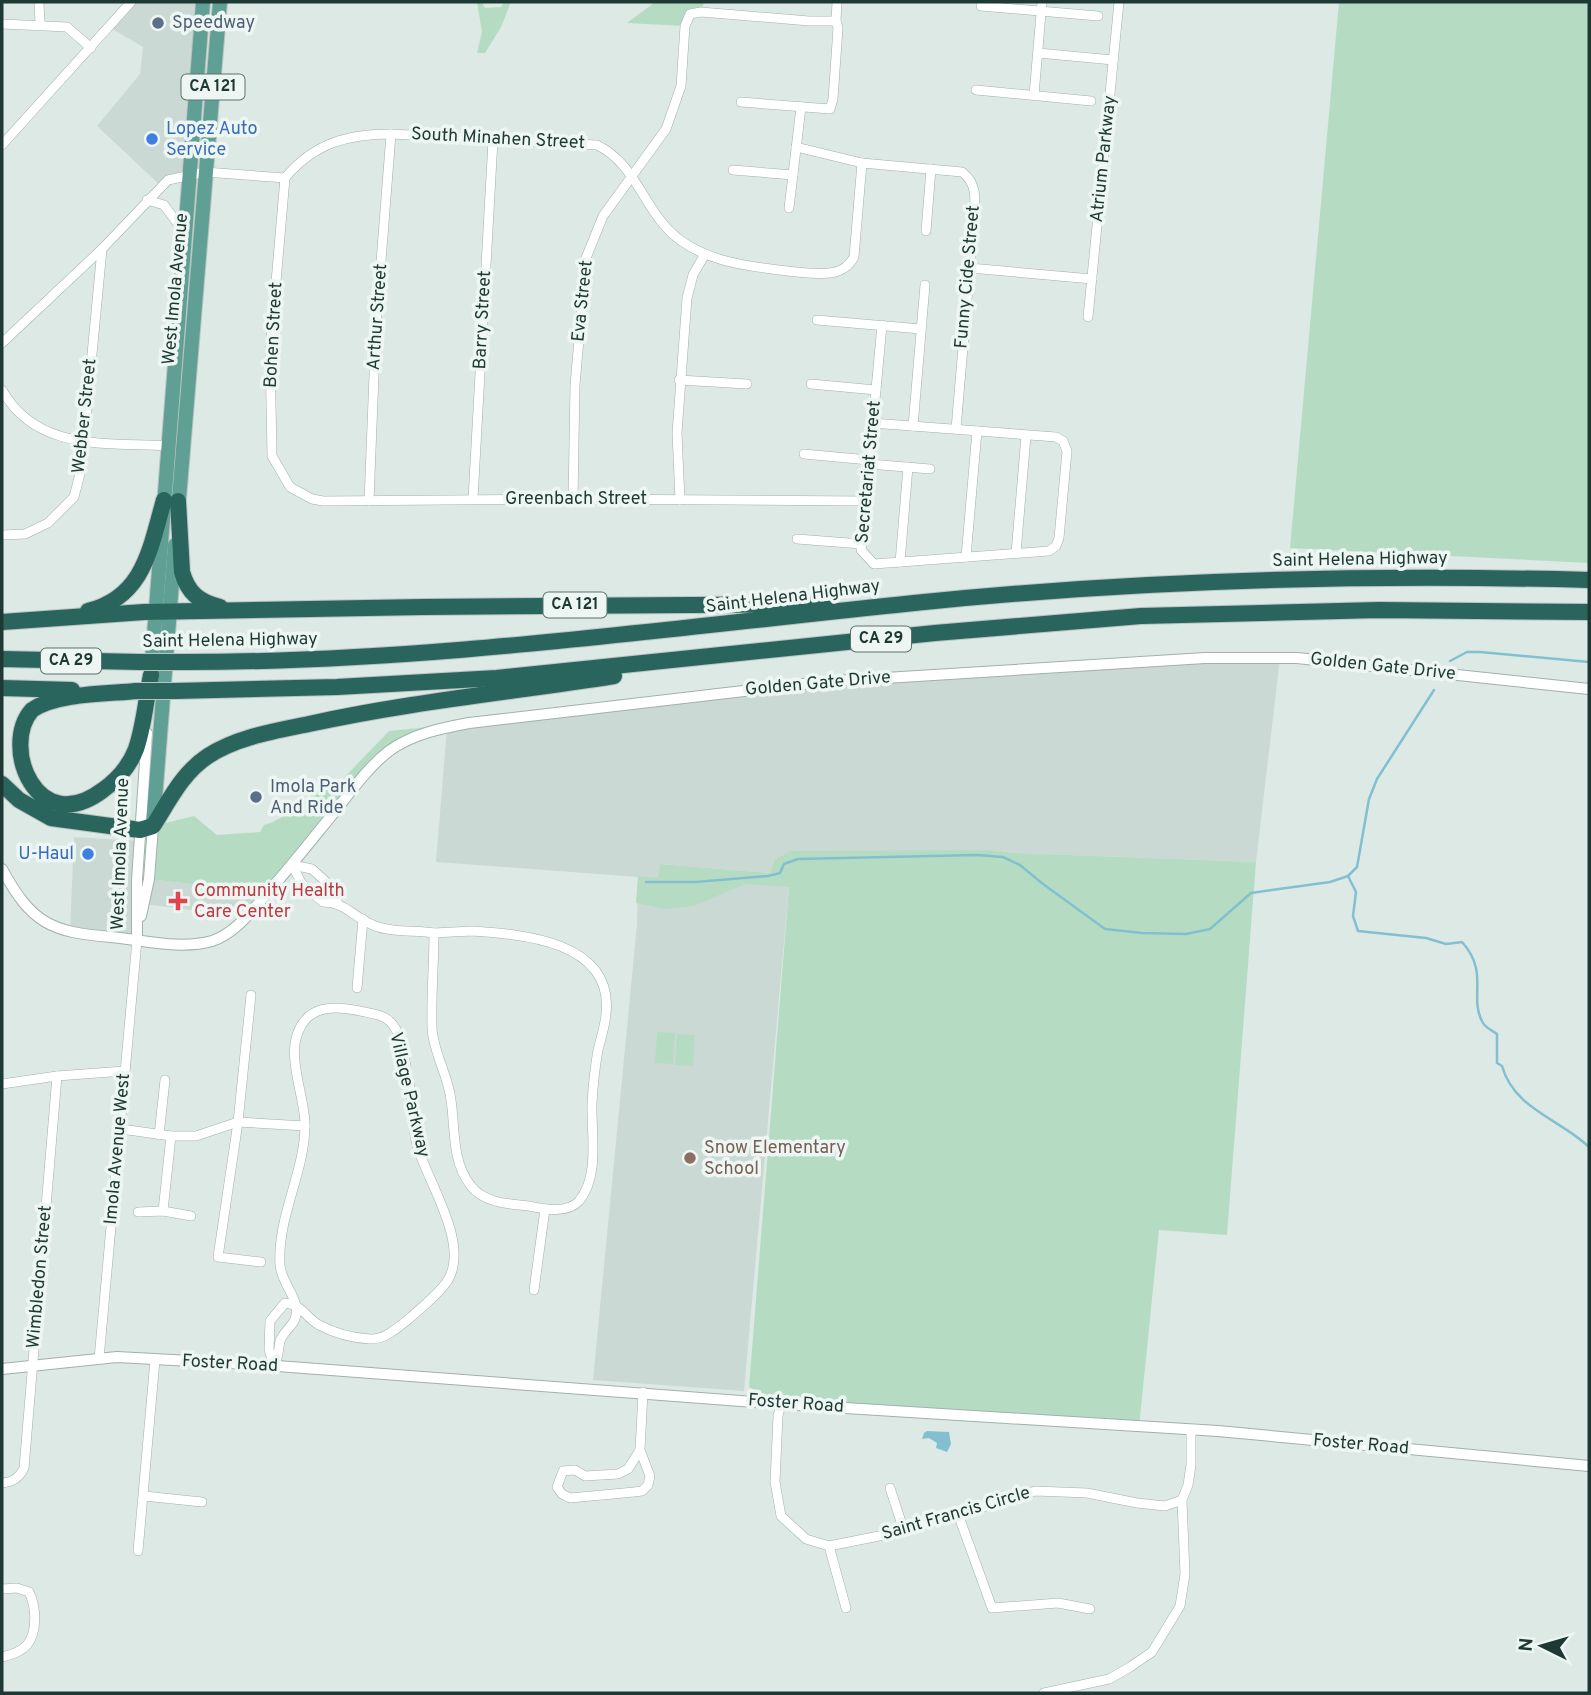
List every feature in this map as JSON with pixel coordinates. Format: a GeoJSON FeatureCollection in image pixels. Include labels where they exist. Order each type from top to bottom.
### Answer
{"type":"FeatureCollection","features":[{"type":"Feature","properties":{"kind":"highway","name":"CA 121"},"geometry":{"type":"LineString","coordinates":[[171,500],[182,572],[188,588],[200,600],[236,610],[914,603]]}},
{"type":"Feature","properties":{"kind":"highway"},"geometry":{"type":"LineString","coordinates":[[60,619],[98,609],[121,597],[140,575],[171,500]]}},
{"type":"Feature","properties":{"kind":"highway","name":"Saint Helena Highway"},"geometry":{"type":"LineString","coordinates":[[2,659],[139,662],[292,660],[478,650],[611,638],[914,603],[1143,586],[1390,578],[1589,580]]}},
{"type":"Feature","properties":{"kind":"highway"},"geometry":{"type":"LineString","coordinates":[[2,622],[236,610]]}},
{"type":"Feature","properties":{"kind":"highway","name":"CA 29"},"geometry":{"type":"LineString","coordinates":[[2,688],[174,691],[324,688],[458,681],[896,637],[1141,616],[1448,610],[1589,612]]}},
{"type":"Feature","properties":{"kind":"highway"},"geometry":{"type":"LineString","coordinates":[[2,784],[19,800],[51,818],[146,828],[191,769],[208,755],[226,746],[274,731],[398,707],[896,637]]}},
{"type":"Feature","properties":{"kind":"highway","name":"CA 121"},"geometry":{"type":"LineString","coordinates":[[137,691],[58,699],[42,704],[27,714],[16,732],[13,745],[15,764],[23,783],[38,797],[61,804],[80,803],[112,783],[127,766],[136,748],[150,675]]}},
{"type":"Feature","properties":{"kind":"main road","name":"West Imola Avenue"},"geometry":{"type":"LineString","coordinates":[[171,500],[168,446],[203,2]]}},
{"type":"Feature","properties":{"kind":"main road","name":"West Imola Avenue"},"geometry":{"type":"LineString","coordinates":[[146,828],[171,500],[220,2]]}},
{"type":"Feature","properties":{"kind":"main road","name":"West Imola Avenue"},"geometry":{"type":"LineString","coordinates":[[150,675],[162,612]]}},
{"type":"Feature","properties":{"kind":"street"},"geometry":{"type":"LineString","coordinates":[[39,2],[40,24]]}},
{"type":"Feature","properties":{"kind":"street"},"geometry":{"type":"LineString","coordinates":[[2,145],[131,2]]}},
{"type":"Feature","properties":{"kind":"street"},"geometry":{"type":"LineString","coordinates":[[741,102],[830,109],[836,63],[837,2]]}},
{"type":"Feature","properties":{"kind":"street","name":"Atrium Parkway"},"geometry":{"type":"LineString","coordinates":[[1088,317],[1119,2]]}},
{"type":"Feature","properties":{"kind":"street"},"geometry":{"type":"LineString","coordinates":[[981,6],[1042,7],[1098,16]]}},
{"type":"Feature","properties":{"kind":"street"},"geometry":{"type":"LineString","coordinates":[[1034,95],[1042,7]]}},
{"type":"Feature","properties":{"kind":"street","name":"Eva Street"},"geometry":{"type":"LineString","coordinates":[[573,499],[575,385],[586,258],[603,216],[666,129],[681,86],[685,26],[690,14],[701,12],[836,21]]}},
{"type":"Feature","properties":{"kind":"street"},"geometry":{"type":"LineString","coordinates":[[2,24],[66,27],[91,48]]}},
{"type":"Feature","properties":{"kind":"street"},"geometry":{"type":"LineString","coordinates":[[1038,53],[1113,60]]}},
{"type":"Feature","properties":{"kind":"street"},"geometry":{"type":"LineString","coordinates":[[976,90],[1091,101]]}},
{"type":"Feature","properties":{"kind":"street"},"geometry":{"type":"LineString","coordinates":[[789,208],[801,107]]}},
{"type":"Feature","properties":{"kind":"street","name":"South Minahen Street"},"geometry":{"type":"LineString","coordinates":[[285,178],[293,168],[326,144],[364,134],[597,145],[622,162],[665,226],[683,242],[705,254],[768,268],[808,273],[838,273],[850,265],[854,257],[862,163]]}},
{"type":"Feature","properties":{"kind":"street","name":"Arthur Street"},"geometry":{"type":"LineString","coordinates":[[369,501],[376,325],[391,134]]}},
{"type":"Feature","properties":{"kind":"street","name":"Barry Street"},"geometry":{"type":"LineString","coordinates":[[473,499],[493,140]]}},
{"type":"Feature","properties":{"kind":"street","name":"Funny Cide Street"},"geometry":{"type":"LineString","coordinates":[[796,147],[862,163],[962,172],[970,178],[975,193],[956,429]]}},
{"type":"Feature","properties":{"kind":"street"},"geometry":{"type":"LineString","coordinates":[[926,231],[931,169]]}},
{"type":"Feature","properties":{"kind":"street"},"geometry":{"type":"LineString","coordinates":[[733,170],[793,176]]}},
{"type":"Feature","properties":{"kind":"street"},"geometry":{"type":"LineString","coordinates":[[2,343],[102,249],[167,180],[205,172],[285,178]]}},
{"type":"Feature","properties":{"kind":"street","name":"Bohen Street"},"geometry":{"type":"LineString","coordinates":[[285,178],[270,351],[271,433],[272,456],[290,487]]}},
{"type":"Feature","properties":{"kind":"street"},"geometry":{"type":"LineString","coordinates":[[147,200],[164,205],[184,232]]}},
{"type":"Feature","properties":{"kind":"street","name":"Webber Street"},"geometry":{"type":"LineString","coordinates":[[2,536],[25,534],[48,523],[74,497],[81,470],[102,249]]}},
{"type":"Feature","properties":{"kind":"street"},"geometry":{"type":"LineString","coordinates":[[680,500],[677,433],[687,298],[694,275],[705,254]]}},
{"type":"Feature","properties":{"kind":"street"},"geometry":{"type":"LineString","coordinates":[[970,268],[1091,279]]}},
{"type":"Feature","properties":{"kind":"street"},"geometry":{"type":"LineString","coordinates":[[913,426],[925,285]]}},
{"type":"Feature","properties":{"kind":"street"},"geometry":{"type":"LineString","coordinates":[[817,320],[921,329]]}},
{"type":"Feature","properties":{"kind":"street","name":"Secretariat Street"},"geometry":{"type":"LineString","coordinates":[[882,326],[861,550],[874,564],[1049,551],[1059,538],[1067,451],[1063,441],[1056,437],[1026,436]]}},
{"type":"Feature","properties":{"kind":"street"},"geometry":{"type":"LineString","coordinates":[[679,380],[747,384]]}},
{"type":"Feature","properties":{"kind":"street"},"geometry":{"type":"LineString","coordinates":[[811,384],[876,390]]}},
{"type":"Feature","properties":{"kind":"street"},"geometry":{"type":"LineString","coordinates":[[2,390],[27,422],[55,436],[168,446]]}},
{"type":"Feature","properties":{"kind":"street"},"geometry":{"type":"LineString","coordinates":[[872,423],[1026,436],[1016,553]]}},
{"type":"Feature","properties":{"kind":"street"},"geometry":{"type":"LineString","coordinates":[[966,557],[977,431]]}},
{"type":"Feature","properties":{"kind":"street"},"geometry":{"type":"LineString","coordinates":[[804,454],[930,469]]}},
{"type":"Feature","properties":{"kind":"street"},"geometry":{"type":"LineString","coordinates":[[900,562],[908,467]]}},
{"type":"Feature","properties":{"kind":"street","name":"Greenbach Street"},"geometry":{"type":"LineString","coordinates":[[290,487],[301,494],[323,501],[865,501]]}},
{"type":"Feature","properties":{"kind":"street"},"geometry":{"type":"LineString","coordinates":[[797,538],[862,544]]}},
{"type":"Feature","properties":{"kind":"street","name":"Golden Gate Drive"},"geometry":{"type":"LineString","coordinates":[[2,869],[24,905],[55,928],[75,934],[180,945],[214,940],[231,932],[292,865],[353,789],[390,751],[412,738],[469,723],[821,682],[1205,658],[1297,658],[1589,689]]}},
{"type":"Feature","properties":{"kind":"street","name":"West Imola Avenue"},"geometry":{"type":"LineString","coordinates":[[136,940],[146,828],[150,675]]}},
{"type":"Feature","properties":{"kind":"street"},"geometry":{"type":"LineString","coordinates":[[292,865],[302,884],[323,902],[337,902],[374,926],[434,933],[478,931],[543,940],[575,952],[596,970],[605,987],[607,1013],[598,1052],[592,1100],[591,1178],[579,1202],[565,1209],[496,1202],[470,1186],[458,1165],[450,1094],[432,1031],[434,933]]}},
{"type":"Feature","properties":{"kind":"street"},"geometry":{"type":"LineString","coordinates":[[292,865],[312,869],[336,891],[337,902]]}},
{"type":"Feature","properties":{"kind":"street"},"geometry":{"type":"LineString","coordinates":[[357,988],[363,919]]}},
{"type":"Feature","properties":{"kind":"street","name":"Imola Avenue West"},"geometry":{"type":"LineString","coordinates":[[99,1359],[136,940]]}},
{"type":"Feature","properties":{"kind":"street"},"geometry":{"type":"LineString","coordinates":[[251,995],[238,1122],[218,1257],[261,1262]]}},
{"type":"Feature","properties":{"kind":"street","name":"Village Parkway"},"geometry":{"type":"LineString","coordinates":[[350,1008],[387,1017],[397,1028],[411,1090],[416,1143],[453,1242],[454,1261],[449,1279],[430,1301],[379,1338],[335,1332],[317,1324],[296,1304],[281,1276],[285,1212],[296,1175],[305,1126],[296,1069],[295,1040],[300,1027],[309,1016],[329,1009],[350,1008]]}},
{"type":"Feature","properties":{"kind":"street"},"geometry":{"type":"LineString","coordinates":[[2,1084],[57,1076],[124,1071]]}},
{"type":"Feature","properties":{"kind":"street","name":"Wimbledon Street"},"geometry":{"type":"LineString","coordinates":[[2,1483],[20,1477],[24,1468],[57,1076]]}},
{"type":"Feature","properties":{"kind":"street"},"geometry":{"type":"LineString","coordinates":[[159,1135],[165,1080]]}},
{"type":"Feature","properties":{"kind":"street"},"geometry":{"type":"LineString","coordinates":[[121,1129],[159,1135],[196,1136],[238,1122],[305,1126]]}},
{"type":"Feature","properties":{"kind":"street"},"geometry":{"type":"LineString","coordinates":[[163,1211],[171,1136]]}},
{"type":"Feature","properties":{"kind":"street"},"geometry":{"type":"LineString","coordinates":[[534,1290],[545,1209]]}},
{"type":"Feature","properties":{"kind":"street"},"geometry":{"type":"LineString","coordinates":[[138,1212],[163,1211],[191,1216]]}},
{"type":"Feature","properties":{"kind":"street"},"geometry":{"type":"LineString","coordinates":[[285,1303],[296,1304],[295,1320],[280,1343],[280,1355],[274,1366],[269,1350],[270,1321],[285,1303]]}},
{"type":"Feature","properties":{"kind":"street","name":"Foster Road"},"geometry":{"type":"LineString","coordinates":[[2,1369],[117,1357],[274,1366],[781,1404],[1191,1430],[1589,1466]]}},
{"type":"Feature","properties":{"kind":"street"},"geometry":{"type":"LineString","coordinates":[[138,1551],[155,1360]]}},
{"type":"Feature","properties":{"kind":"street"},"geometry":{"type":"LineString","coordinates":[[640,1450],[628,1469],[618,1474],[585,1476],[575,1470],[563,1471],[557,1487],[562,1494],[570,1498],[642,1491],[648,1485],[650,1476],[640,1450],[643,1392]]}},
{"type":"Feature","properties":{"kind":"street"},"geometry":{"type":"LineString","coordinates":[[781,1404],[775,1482],[781,1516],[806,1539],[829,1546],[846,1608]]}},
{"type":"Feature","properties":{"kind":"street"},"geometry":{"type":"LineString","coordinates":[[1044,1693],[1109,1679],[1152,1652],[1180,1606],[1185,1574],[1182,1500],[1191,1465],[1191,1430]]}},
{"type":"Feature","properties":{"kind":"street"},"geometry":{"type":"LineString","coordinates":[[890,1488],[904,1531]]}},
{"type":"Feature","properties":{"kind":"street","name":"Saint Francis Circle"},"geometry":{"type":"LineString","coordinates":[[829,1546],[904,1531],[1035,1491],[1087,1493],[1165,1506],[1182,1500]]}},
{"type":"Feature","properties":{"kind":"street"},"geometry":{"type":"LineString","coordinates":[[144,1496],[202,1502]]}},
{"type":"Feature","properties":{"kind":"street"},"geometry":{"type":"LineString","coordinates":[[958,1514],[992,1608],[1058,1602],[1090,1609]]}},
{"type":"Feature","properties":{"kind":"street"},"geometry":{"type":"LineString","coordinates":[[2,1589],[16,1588],[29,1592],[35,1604],[33,1625],[27,1644],[14,1654],[2,1657]]}},
{"type":"Feature","properties":{"kind":"shaded area"},"geometry":{"type":"Polygon","coordinates":[[[131,2],[203,2],[188,174],[161,186],[97,126],[140,74],[143,47],[109,27],[131,2]]]}},
{"type":"Feature","properties":{"kind":"shaded area"},"geometry":{"type":"Polygon","coordinates":[[[1280,658],[1256,862],[990,850],[771,873],[660,864],[659,878],[789,886],[744,1391],[593,1380],[637,924],[638,877],[436,862],[447,727],[756,688],[1280,658]]]}},
{"type":"Feature","properties":{"kind":"shaded area"},"geometry":{"type":"Polygon","coordinates":[[[74,837],[139,841],[137,940],[70,933],[74,837]]]}},
{"type":"Feature","properties":{"kind":"shaded area"},"geometry":{"type":"Polygon","coordinates":[[[149,879],[267,893],[246,917],[144,904],[149,879]]]}},
{"type":"Feature","properties":{"kind":"green space"},"geometry":{"type":"Polygon","coordinates":[[[477,2],[482,2],[485,8],[501,7],[504,2],[511,2],[501,27],[485,53],[477,53],[482,32],[477,2]]]}},
{"type":"Feature","properties":{"kind":"green space"},"geometry":{"type":"Polygon","coordinates":[[[655,2],[704,2],[701,12],[690,14],[685,26],[627,23],[655,2]]]}},
{"type":"Feature","properties":{"kind":"green space"},"geometry":{"type":"Polygon","coordinates":[[[1339,2],[1589,2],[1589,563],[1290,548],[1339,2]]]}},
{"type":"Feature","properties":{"kind":"green space"},"geometry":{"type":"Polygon","coordinates":[[[469,723],[390,751],[267,893],[149,879],[153,826],[194,816],[217,835],[260,832],[264,825],[291,812],[329,780],[337,785],[389,731],[469,723]]]}},
{"type":"Feature","properties":{"kind":"green space"},"geometry":{"type":"Polygon","coordinates":[[[990,850],[1256,862],[1227,1235],[1159,1230],[1139,1427],[781,1404],[749,1387],[789,887],[745,884],[694,906],[665,909],[636,903],[638,876],[658,878],[660,864],[770,873],[775,860],[790,851],[990,850]]]}},
{"type":"Feature","properties":{"kind":"green space"},"geometry":{"type":"Polygon","coordinates":[[[657,1032],[675,1033],[673,1064],[655,1063],[657,1032]]]}},
{"type":"Feature","properties":{"kind":"green space"},"geometry":{"type":"Polygon","coordinates":[[[677,1034],[695,1035],[693,1066],[675,1065],[677,1034]]]}},
{"type":"Feature","properties":{"kind":"water"},"geometry":{"type":"Polygon","coordinates":[[[927,1431],[949,1432],[951,1444],[947,1452],[936,1448],[937,1443],[929,1438],[922,1439],[927,1431]]]}},
{"type":"Feature","properties":{"kind":"waterway"},"geometry":{"type":"LineString","coordinates":[[1450,661],[1467,652],[1480,652],[1589,662]]}},
{"type":"Feature","properties":{"kind":"waterway"},"geometry":{"type":"LineString","coordinates":[[1348,876],[1357,867],[1369,799],[1377,779],[1434,690]]}},
{"type":"Feature","properties":{"kind":"waterway"},"geometry":{"type":"LineString","coordinates":[[646,882],[696,882],[768,876],[780,873],[784,864],[798,859],[976,855],[1003,857],[1020,865],[1105,929],[1186,934],[1210,929],[1251,893],[1330,882],[1348,876],[1356,892],[1353,916],[1358,931],[1426,938],[1446,944],[1462,942],[1475,964],[1479,1013],[1484,1025],[1497,1034],[1497,1063],[1502,1066],[1508,1081],[1527,1103],[1589,1147]]}},
{"type":"Feature","properties":{"kind":"place","name":"Speedway"},"geometry":{"type":"Point","coordinates":[158,23]}},
{"type":"Feature","properties":{"kind":"place","name":"Lopez Auto Service"},"geometry":{"type":"Point","coordinates":[152,139]}},
{"type":"Feature","properties":{"kind":"place","name":"Imola Park And Ride"},"geometry":{"type":"Point","coordinates":[256,797]}},
{"type":"Feature","properties":{"kind":"place","name":"U-Haul"},"geometry":{"type":"Point","coordinates":[88,854]}},
{"type":"Feature","properties":{"kind":"place","name":"Community Health Care Center"},"geometry":{"type":"Point","coordinates":[178,901]}},
{"type":"Feature","properties":{"kind":"place","name":"Snow Elementary School"},"geometry":{"type":"Point","coordinates":[690,1158]}}]}
